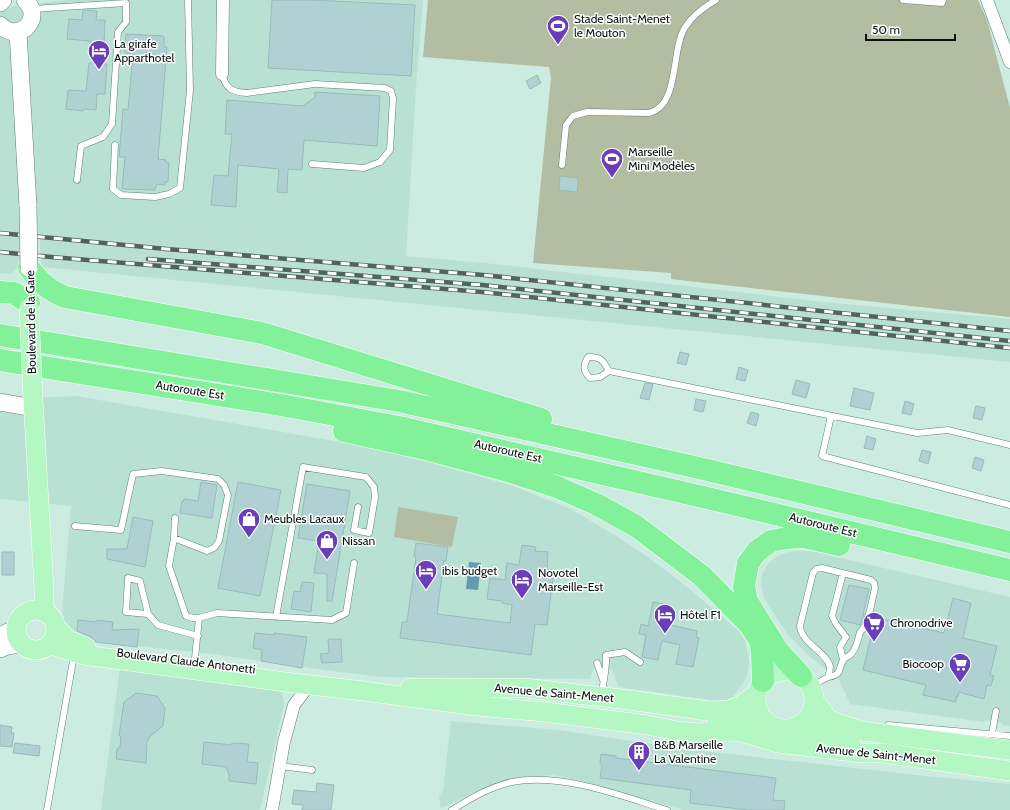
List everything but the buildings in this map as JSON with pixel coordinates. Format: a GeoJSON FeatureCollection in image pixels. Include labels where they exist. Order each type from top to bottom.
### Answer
{"type":"FeatureCollection","features":[{"type":"Feature","properties":{"kind":"highway"},"geometry":{"type":"LineString","coordinates":[[0,283],[29,270],[40,283],[52,292],[65,297],[262,333],[699,468]]}},
{"type":"Feature","properties":{"kind":"highway"},"geometry":{"type":"LineString","coordinates":[[0,292],[14,293],[29,306]]}},
{"type":"Feature","properties":{"kind":"highway","name":"Autoroute Est"},"geometry":{"type":"LineString","coordinates":[[0,335],[399,401],[699,468],[1010,542]]}},
{"type":"Feature","properties":{"kind":"highway","name":"Autoroute Est"},"geometry":{"type":"LineString","coordinates":[[0,360],[281,405],[399,427],[1010,570]]}},
{"type":"Feature","properties":{"kind":"highway"},"geometry":{"type":"LineString","coordinates":[[84,373],[430,450],[505,470],[557,487],[596,504],[636,526],[702,576],[750,625],[760,641],[762,652],[760,688]]}},
{"type":"Feature","properties":{"kind":"highway"},"geometry":{"type":"LineString","coordinates":[[808,688],[778,651],[747,601],[744,587],[748,563],[757,552],[771,542],[787,538],[804,537],[1010,580]]}},
{"type":"Feature","properties":{"kind":"main road"},"geometry":{"type":"LineString","coordinates":[[0,3],[3,0]]}},
{"type":"Feature","properties":{"kind":"main road"},"geometry":{"type":"LineString","coordinates":[[0,25],[6,30],[12,32],[23,30],[31,21],[32,15],[27,2]]}},
{"type":"Feature","properties":{"kind":"main road","name":"Boulevard de la Gare"},"geometry":{"type":"LineString","coordinates":[[18,32],[28,206],[29,306],[44,612]]}},
{"type":"Feature","properties":{"kind":"main road"},"geometry":{"type":"LineString","coordinates":[[0,402],[34,404]]}},
{"type":"Feature","properties":{"kind":"main road"},"geometry":{"type":"LineString","coordinates":[[0,649],[7,646],[13,636],[18,621],[29,612],[36,610],[44,612],[54,621],[53,637],[45,648],[39,650],[27,648],[13,636]]}},
{"type":"Feature","properties":{"kind":"main road","name":"Boulevard Claude Antonetti"},"geometry":{"type":"LineString","coordinates":[[53,637],[74,653],[316,681]]}},
{"type":"Feature","properties":{"kind":"main road","name":"Boulevard Claude Antonetti"},"geometry":{"type":"LineString","coordinates":[[53,637],[69,640],[87,648],[285,682],[316,681]]}},
{"type":"Feature","properties":{"kind":"main road"},"geometry":{"type":"LineString","coordinates":[[792,672],[808,688],[811,711],[805,721],[795,727],[787,729],[770,725],[758,712],[756,703],[760,688],[772,674],[792,672]]}},
{"type":"Feature","properties":{"kind":"main road","name":"Avenue de Saint-Menet"},"geometry":{"type":"LineString","coordinates":[[316,681],[416,689],[434,687],[602,689],[708,711],[728,710],[740,706],[760,688]]}},
{"type":"Feature","properties":{"kind":"main road","name":"Avenue de Saint-Menet"},"geometry":{"type":"LineString","coordinates":[[316,681],[477,706],[545,712],[648,725],[677,731],[699,733],[727,731],[741,732],[778,742],[862,753],[882,753],[1010,770]]}},
{"type":"Feature","properties":{"kind":"main road","name":"Avenue de Saint-Menet"},"geometry":{"type":"LineString","coordinates":[[808,688],[828,719],[862,731],[1010,750]]}},
{"type":"Feature","properties":{"kind":"main road"},"geometry":{"type":"LineString","coordinates":[[416,689],[479,696],[543,698],[664,714]]}},
{"type":"Feature","properties":{"kind":"main road","name":"Avenue de Saint-Menet"},"geometry":{"type":"LineString","coordinates":[[648,725],[699,727],[735,719],[763,719]]}},
{"type":"Feature","properties":{"kind":"main road"},"geometry":{"type":"LineString","coordinates":[[795,727],[818,731],[865,749],[882,753]]}},
{"type":"Feature","properties":{"kind":"main road"},"geometry":{"type":"LineString","coordinates":[[868,740],[1010,758]]}},
{"type":"Feature","properties":{"kind":"street"},"geometry":{"type":"LineString","coordinates":[[222,74],[223,0]]}},
{"type":"Feature","properties":{"kind":"street"},"geometry":{"type":"LineString","coordinates":[[987,0],[1010,62]]}},
{"type":"Feature","properties":{"kind":"street"},"geometry":{"type":"LineString","coordinates":[[272,810],[284,742],[294,705],[316,681]]}},
{"type":"Feature","properties":{"kind":"street"},"geometry":{"type":"LineString","coordinates":[[285,682],[294,705]]}},
{"type":"Feature","properties":{"kind":"lane"},"geometry":{"type":"LineString","coordinates":[[115,145],[113,189],[121,195],[155,197],[169,194],[180,188],[190,90],[188,0]]}},
{"type":"Feature","properties":{"kind":"lane"},"geometry":{"type":"LineString","coordinates":[[562,165],[566,125],[573,116],[587,112],[649,113],[657,111],[664,104],[668,94],[680,41],[685,27],[701,9],[716,0]]}},
{"type":"Feature","properties":{"kind":"lane"},"geometry":{"type":"LineString","coordinates":[[903,0],[942,3],[943,0]]}},
{"type":"Feature","properties":{"kind":"lane"},"geometry":{"type":"LineString","coordinates":[[27,2],[126,3],[126,22],[118,32],[112,124],[102,136],[81,146],[78,180]]}},
{"type":"Feature","properties":{"kind":"lane"},"geometry":{"type":"LineString","coordinates":[[222,74],[224,82],[235,92],[247,93],[315,84],[385,88],[391,91],[393,98],[390,150],[380,162],[364,168],[312,164]]}},
{"type":"Feature","properties":{"kind":"lane"},"geometry":{"type":"LineString","coordinates":[[609,371],[917,433],[948,430],[1010,445]]}},
{"type":"Feature","properties":{"kind":"lane"},"geometry":{"type":"LineString","coordinates":[[831,416],[822,456],[1010,505]]}},
{"type":"Feature","properties":{"kind":"lane"},"geometry":{"type":"LineString","coordinates":[[276,617],[302,467],[366,477],[374,487],[375,497],[369,533],[354,530],[358,507]]}},
{"type":"Feature","properties":{"kind":"lane"},"geometry":{"type":"LineString","coordinates":[[75,526],[121,530],[133,474],[162,471],[218,479],[224,485],[228,495],[219,541],[214,548],[207,551],[174,538]]}},
{"type":"Feature","properties":{"kind":"lane"},"geometry":{"type":"LineString","coordinates":[[176,518],[170,566],[186,616],[193,618],[199,618],[217,613],[332,620],[346,613],[354,563]]}},
{"type":"Feature","properties":{"kind":"lane"},"geometry":{"type":"LineString","coordinates":[[828,677],[830,668],[828,662],[800,630],[813,573],[816,569],[822,568],[843,573],[871,580],[874,583],[875,588],[866,622],[851,654],[843,660]]}},
{"type":"Feature","properties":{"kind":"lane"},"geometry":{"type":"LineString","coordinates":[[808,688],[828,677],[834,676],[840,671],[843,660],[840,647],[846,637],[832,616],[843,573]]}},
{"type":"Feature","properties":{"kind":"lane"},"geometry":{"type":"LineString","coordinates":[[148,614],[126,612],[128,578],[140,581],[148,614],[158,625],[198,636]]}},
{"type":"Feature","properties":{"kind":"lane"},"geometry":{"type":"LineString","coordinates":[[195,666],[199,618]]}},
{"type":"Feature","properties":{"kind":"lane"},"geometry":{"type":"LineString","coordinates":[[602,689],[607,667],[606,655],[625,652],[640,662]]}},
{"type":"Feature","properties":{"kind":"lane"},"geometry":{"type":"LineString","coordinates":[[47,810],[74,653]]}},
{"type":"Feature","properties":{"kind":"lane"},"geometry":{"type":"LineString","coordinates":[[597,663],[602,689]]}},
{"type":"Feature","properties":{"kind":"lane"},"geometry":{"type":"LineString","coordinates":[[992,733],[996,712]]}},
{"type":"Feature","properties":{"kind":"lane"},"geometry":{"type":"LineString","coordinates":[[837,723],[859,724]]}},
{"type":"Feature","properties":{"kind":"lane"},"geometry":{"type":"LineString","coordinates":[[880,725],[992,733],[1010,736]]}},
{"type":"Feature","properties":{"kind":"lane"},"geometry":{"type":"LineString","coordinates":[[280,766],[312,770]]}},
{"type":"Feature","properties":{"kind":"lane"},"geometry":{"type":"LineString","coordinates":[[452,810],[476,795],[512,782],[545,780],[570,782],[667,810]]}},
{"type":"Feature","properties":{"kind":"shaded area"},"geometry":{"type":"Polygon","coordinates":[[[67,0],[423,0],[406,256],[495,264],[833,303],[1010,319],[1010,362],[42,267],[38,228],[21,227],[23,264],[11,274],[0,273],[0,8],[67,0]]]}},
{"type":"Feature","properties":{"kind":"shaded area"},"geometry":{"type":"Polygon","coordinates":[[[428,0],[978,0],[987,20],[1010,108],[1010,317],[671,279],[671,273],[533,263],[551,78],[549,67],[423,57],[428,0]]]}},
{"type":"Feature","properties":{"kind":"shaded area"},"geometry":{"type":"Polygon","coordinates":[[[76,396],[381,449],[510,485],[571,509],[648,557],[691,590],[739,631],[745,640],[749,661],[748,672],[744,682],[733,697],[724,701],[716,701],[619,687],[612,670],[594,667],[590,679],[383,677],[212,654],[81,640],[64,620],[62,611],[71,506],[0,499],[0,399],[76,396]]]}},
{"type":"Feature","properties":{"kind":"shaded area"},"geometry":{"type":"Polygon","coordinates":[[[398,507],[458,517],[452,547],[394,537],[398,507]]]}},
{"type":"Feature","properties":{"kind":"shaded area"},"geometry":{"type":"Polygon","coordinates":[[[795,551],[810,551],[1010,597],[1010,726],[986,720],[984,722],[850,704],[839,680],[809,656],[787,634],[764,598],[761,583],[762,575],[766,567],[772,560],[780,555],[795,551]]]}},
{"type":"Feature","properties":{"kind":"shaded area"},"geometry":{"type":"Polygon","coordinates":[[[120,668],[276,689],[282,693],[284,705],[260,810],[101,810],[120,668]]]}},
{"type":"Feature","properties":{"kind":"shaded area"},"geometry":{"type":"Polygon","coordinates":[[[451,721],[559,730],[685,749],[1010,784],[1010,810],[684,810],[570,778],[552,775],[521,777],[505,781],[480,790],[441,808],[439,796],[443,790],[451,721]]]}},
{"type":"Feature","properties":{"kind":"water"},"geometry":{"type":"Polygon","coordinates":[[[469,562],[481,563],[478,590],[466,589],[469,562]]]}},
{"type":"Feature","properties":{"kind":"tunnel"},"geometry":{"type":"LineString","coordinates":[[743,724],[812,733]]}},
{"type":"Feature","properties":{"kind":"railway"},"geometry":{"type":"LineString","coordinates":[[0,233],[166,249],[483,275],[1010,331]]}},
{"type":"Feature","properties":{"kind":"railway"},"geometry":{"type":"LineString","coordinates":[[0,252],[482,292],[1010,348]]}},
{"type":"Feature","properties":{"kind":"railway"},"geometry":{"type":"LineString","coordinates":[[148,259],[482,285],[1010,341]]}},
{"type":"Feature","properties":{"kind":"place","name":"Stade Saint-Menet le Mouton"},"geometry":{"type":"Point","coordinates":[558,46]}},
{"type":"Feature","properties":{"kind":"place","name":"La girafe Apparthotel"},"geometry":{"type":"Point","coordinates":[99,70]}},
{"type":"Feature","properties":{"kind":"place","name":"Marseille Mini Modèles"},"geometry":{"type":"Point","coordinates":[612,178]}},
{"type":"Feature","properties":{"kind":"place","name":"Meubles Lacaux"},"geometry":{"type":"Point","coordinates":[249,538]}},
{"type":"Feature","properties":{"kind":"place","name":"Nissan"},"geometry":{"type":"Point","coordinates":[327,560]}},
{"type":"Feature","properties":{"kind":"place","name":"ibis budget"},"geometry":{"type":"Point","coordinates":[426,590]}},
{"type":"Feature","properties":{"kind":"place","name":"Novotel Marseille-Est"},"geometry":{"type":"Point","coordinates":[522,600]}},
{"type":"Feature","properties":{"kind":"place","name":"Hôtel F1"},"geometry":{"type":"Point","coordinates":[665,634]}},
{"type":"Feature","properties":{"kind":"place","name":"Chronodrive"},"geometry":{"type":"Point","coordinates":[874,642]}},
{"type":"Feature","properties":{"kind":"place","name":"Biocoop"},"geometry":{"type":"Point","coordinates":[960,684]}},
{"type":"Feature","properties":{"kind":"place","name":"B&B Marseille La Valentine"},"geometry":{"type":"Point","coordinates":[639,772]}}]}
